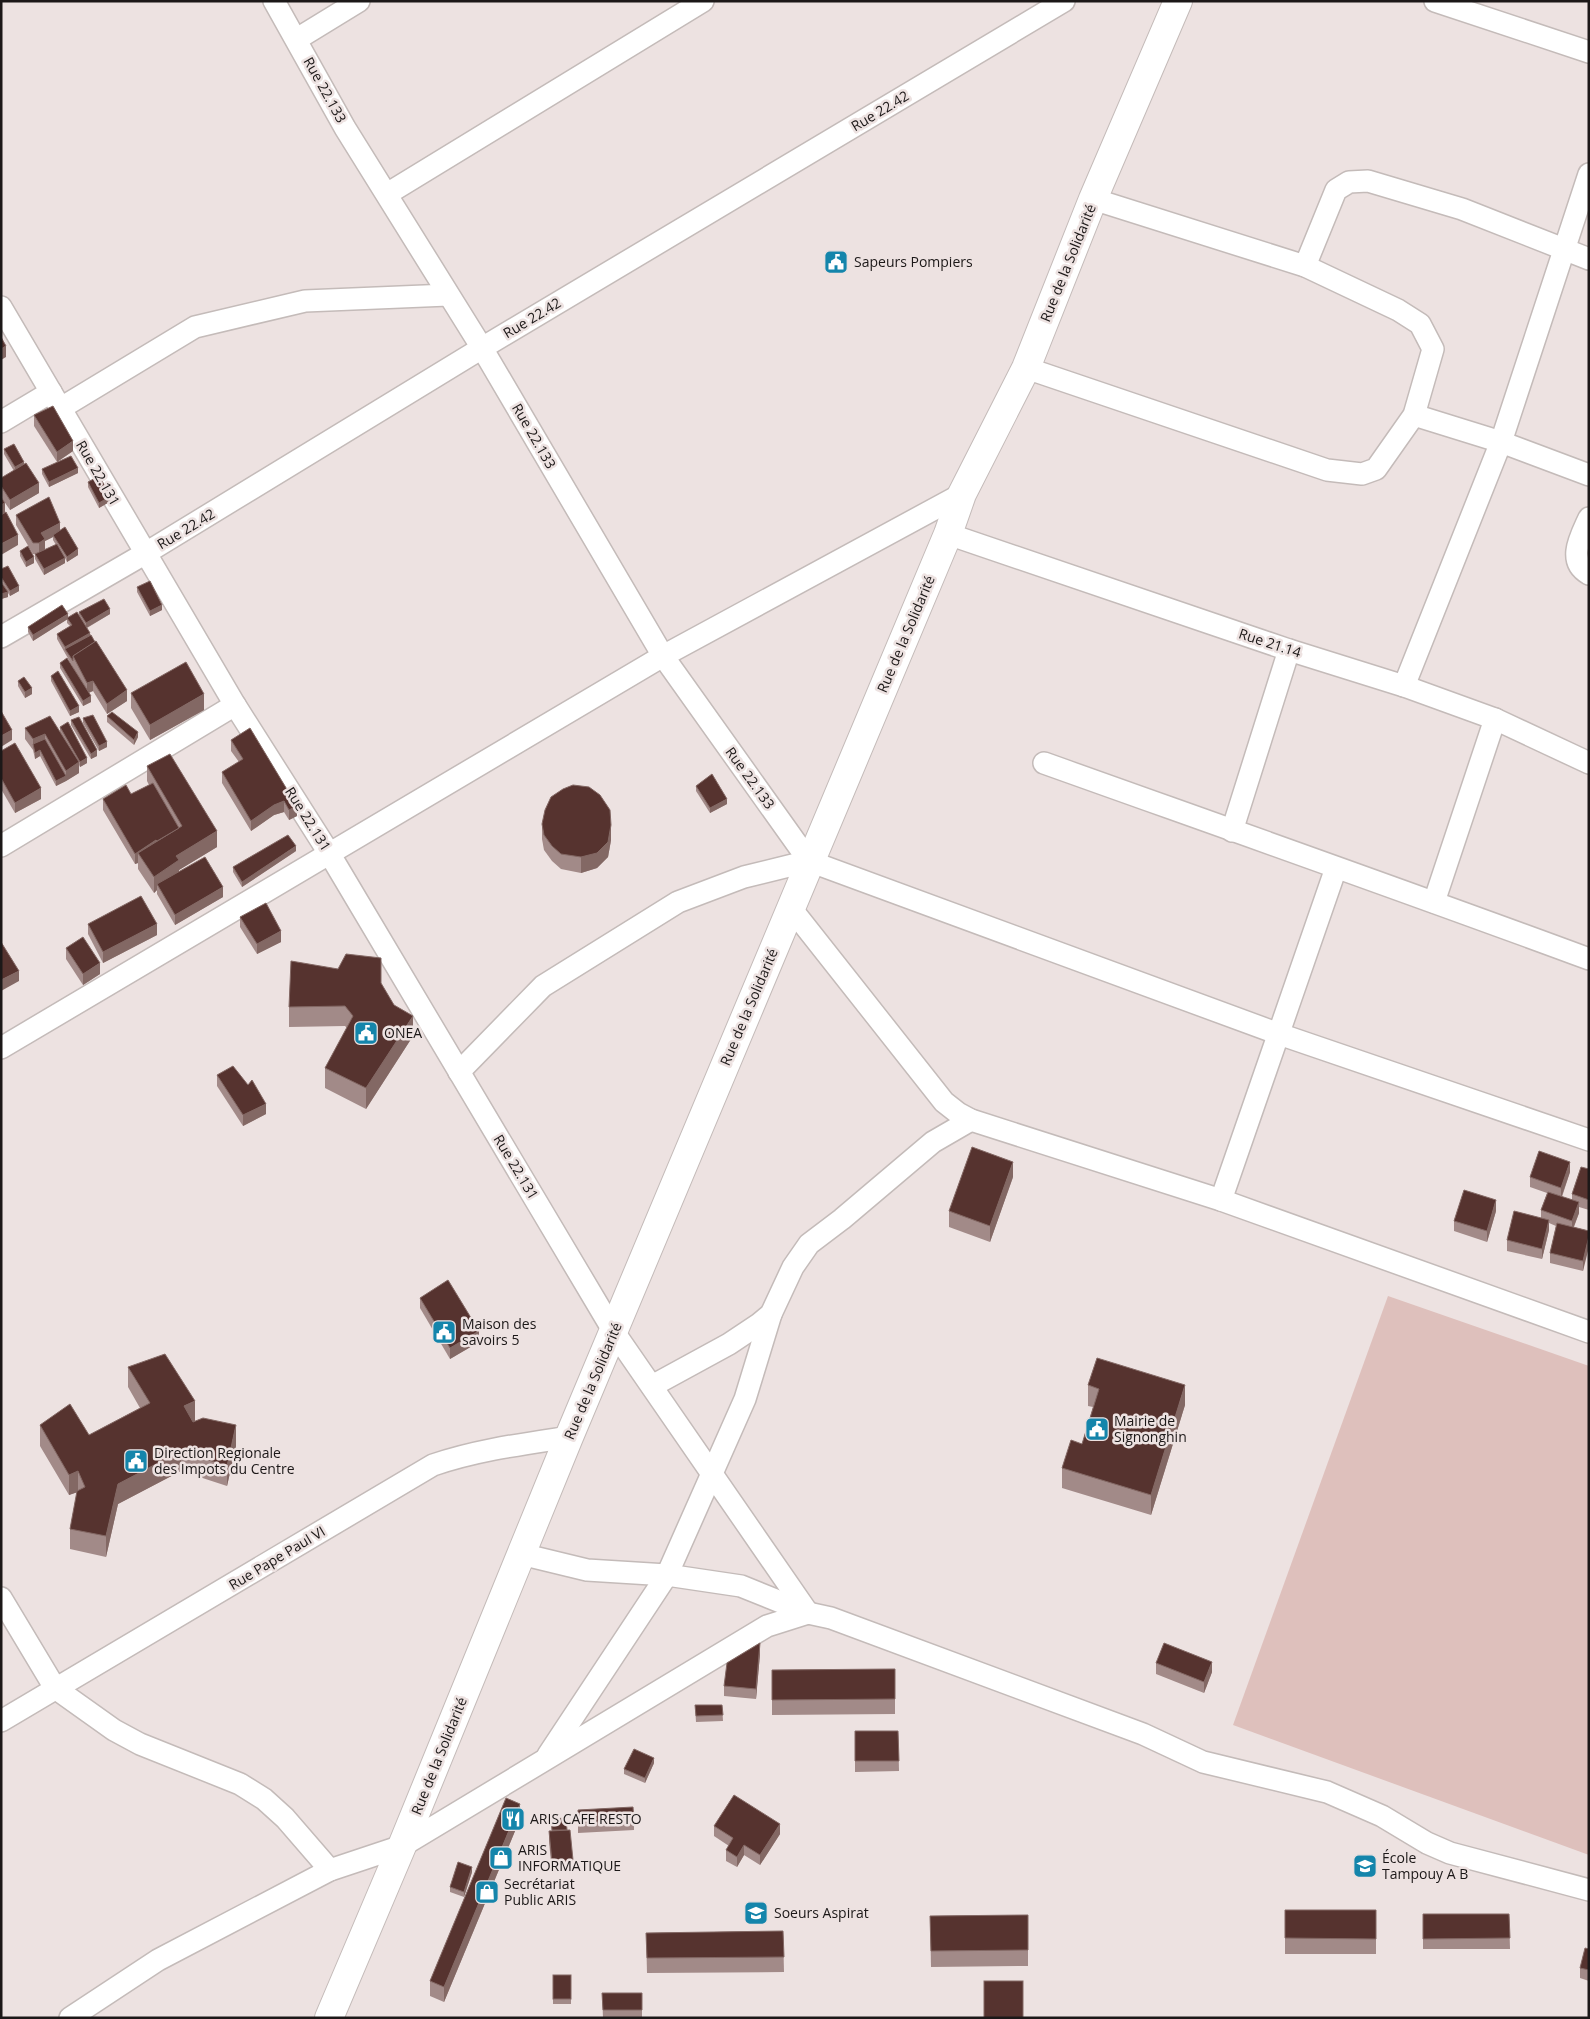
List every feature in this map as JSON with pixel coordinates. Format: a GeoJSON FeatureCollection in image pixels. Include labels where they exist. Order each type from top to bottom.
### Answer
{"type":"FeatureCollection","features":[{"type":"Feature","properties":{"kind":"street","name":"Rue 22.133"},"geometry":{"type":"LineString","coordinates":[[274,1],[297,39],[345,128],[482,348],[663,656],[809,861]]}},
{"type":"Feature","properties":{"kind":"street"},"geometry":{"type":"LineString","coordinates":[[297,39],[359,1]]}},
{"type":"Feature","properties":{"kind":"street"},"geometry":{"type":"LineString","coordinates":[[387,194],[703,1]]}},
{"type":"Feature","properties":{"kind":"street","name":"Rue 22.42"},"geometry":{"type":"LineString","coordinates":[[1,637],[146,553],[482,348],[1064,1]]}},
{"type":"Feature","properties":{"kind":"street","name":"Rue de la Solidarité"},"geometry":{"type":"LineString","coordinates":[[329,2018],[402,1846],[569,1437],[809,861],[948,534],[962,494],[1026,368],[1093,199],[1178,1]]}},
{"type":"Feature","properties":{"kind":"street"},"geometry":{"type":"LineString","coordinates":[[1435,1],[1589,52]]}},
{"type":"Feature","properties":{"kind":"street"},"geometry":{"type":"LineString","coordinates":[[1404,686],[1501,442],[1589,174]]}},
{"type":"Feature","properties":{"kind":"street"},"geometry":{"type":"LineString","coordinates":[[1305,266],[1336,190],[1349,182],[1368,181],[1462,210],[1589,259]]}},
{"type":"Feature","properties":{"kind":"street"},"geometry":{"type":"LineString","coordinates":[[1026,368],[1327,470],[1344,473],[1362,474],[1376,469],[1414,415],[1433,349],[1420,324],[1398,310],[1305,266],[1093,199]]}},
{"type":"Feature","properties":{"kind":"street"},"geometry":{"type":"LineString","coordinates":[[1,422],[56,400],[195,327],[305,301],[448,295]]}},
{"type":"Feature","properties":{"kind":"street","name":"Rue 22.131"},"geometry":{"type":"LineString","coordinates":[[1,307],[235,706],[329,853],[614,1332],[808,1613]]}},
{"type":"Feature","properties":{"kind":"street"},"geometry":{"type":"LineString","coordinates":[[1414,415],[1501,442],[1589,475]]}},
{"type":"Feature","properties":{"kind":"street"},"geometry":{"type":"LineString","coordinates":[[1,1048],[663,656],[962,494]]}},
{"type":"Feature","properties":{"kind":"street"},"geometry":{"type":"LineString","coordinates":[[1589,518],[1576,550],[1578,563],[1589,574]]}},
{"type":"Feature","properties":{"kind":"street","name":"Rue 21.14"},"geometry":{"type":"LineString","coordinates":[[948,534],[1289,650],[1404,686],[1495,719],[1589,763]]}},
{"type":"Feature","properties":{"kind":"street"},"geometry":{"type":"LineString","coordinates":[[1232,831],[1289,650]]}},
{"type":"Feature","properties":{"kind":"street"},"geometry":{"type":"LineString","coordinates":[[1,846],[235,706]]}},
{"type":"Feature","properties":{"kind":"street"},"geometry":{"type":"LineString","coordinates":[[1434,902],[1495,719]]}},
{"type":"Feature","properties":{"kind":"street"},"geometry":{"type":"LineString","coordinates":[[1044,763],[1589,959]]}},
{"type":"Feature","properties":{"kind":"street"},"geometry":{"type":"LineString","coordinates":[[459,1072],[543,986],[678,902],[744,877],[809,861],[1279,1034],[1589,1140]]}},
{"type":"Feature","properties":{"kind":"street"},"geometry":{"type":"LineString","coordinates":[[1221,1200],[1336,868]]}},
{"type":"Feature","properties":{"kind":"street"},"geometry":{"type":"LineString","coordinates":[[790,907],[944,1102],[958,1114],[971,1120],[1221,1200],[1589,1332]]}},
{"type":"Feature","properties":{"kind":"street"},"geometry":{"type":"LineString","coordinates":[[545,1759],[667,1575],[745,1399],[771,1314],[793,1267],[809,1244],[842,1219],[933,1142],[971,1120]]}},
{"type":"Feature","properties":{"kind":"street"},"geometry":{"type":"LineString","coordinates":[[652,1386],[729,1344],[771,1314]]}},
{"type":"Feature","properties":{"kind":"street","name":"Rue Pape Paul VI"},"geometry":{"type":"LineString","coordinates":[[1,1721],[433,1465],[483,1450],[569,1437]]}},
{"type":"Feature","properties":{"kind":"street"},"geometry":{"type":"LineString","coordinates":[[521,1554],[586,1570],[667,1575],[741,1586],[808,1613],[831,1618],[1143,1734],[1203,1762],[1328,1792],[1382,1816],[1427,1843],[1450,1853],[1589,1890]]}},
{"type":"Feature","properties":{"kind":"street"},"geometry":{"type":"LineString","coordinates":[[1,1598],[55,1688],[114,1730],[140,1744],[240,1784],[264,1799],[284,1818],[330,1870]]}},
{"type":"Feature","properties":{"kind":"street"},"geometry":{"type":"LineString","coordinates":[[70,2018],[158,1960],[330,1870],[402,1846],[768,1626],[808,1613]]}},
{"type":"Feature","properties":{"kind":"shaded area"},"geometry":{"type":"Polygon","coordinates":[[[1388,1296],[1589,1366],[1589,1855],[1233,1725],[1388,1296]]]}},
{"type":"Feature","properties":{"kind":"building"},"geometry":{"type":"Polygon","coordinates":[[[1,337],[6,346],[1,349],[1,337]]]}},
{"type":"Feature","properties":{"kind":"building"},"geometry":{"type":"Polygon","coordinates":[[[53,406],[73,441],[57,452],[34,415],[53,406]]]}},
{"type":"Feature","properties":{"kind":"building"},"geometry":{"type":"Polygon","coordinates":[[[14,444],[24,462],[15,467],[4,449],[14,444]]]}},
{"type":"Feature","properties":{"kind":"building"},"geometry":{"type":"Polygon","coordinates":[[[71,456],[78,468],[49,482],[42,469],[71,456]]]}},
{"type":"Feature","properties":{"kind":"building"},"geometry":{"type":"Polygon","coordinates":[[[26,463],[39,483],[10,500],[1,486],[1,478],[26,463]]]}},
{"type":"Feature","properties":{"kind":"building"},"geometry":{"type":"Polygon","coordinates":[[[99,476],[111,496],[99,503],[88,482],[99,476]]]}},
{"type":"Feature","properties":{"kind":"building"},"geometry":{"type":"Polygon","coordinates":[[[1,497],[5,503],[1,505],[1,497]]]}},
{"type":"Feature","properties":{"kind":"building"},"geometry":{"type":"Polygon","coordinates":[[[49,497],[60,523],[41,533],[45,539],[39,543],[33,543],[16,515],[49,497]]]}},
{"type":"Feature","properties":{"kind":"building"},"geometry":{"type":"Polygon","coordinates":[[[6,512],[18,535],[1,544],[1,515],[6,512]]]}},
{"type":"Feature","properties":{"kind":"building"},"geometry":{"type":"Polygon","coordinates":[[[65,527],[78,549],[67,557],[53,535],[65,527]]]}},
{"type":"Feature","properties":{"kind":"building"},"geometry":{"type":"Polygon","coordinates":[[[57,544],[65,558],[44,569],[35,554],[57,544]]]}},
{"type":"Feature","properties":{"kind":"building"},"geometry":{"type":"Polygon","coordinates":[[[28,546],[34,557],[26,562],[20,551],[28,546]]]}},
{"type":"Feature","properties":{"kind":"building"},"geometry":{"type":"Polygon","coordinates":[[[8,566],[19,586],[10,591],[1,577],[1,569],[8,566]]]}},
{"type":"Feature","properties":{"kind":"building"},"geometry":{"type":"Polygon","coordinates":[[[150,581],[162,605],[150,611],[137,587],[150,581]]]}},
{"type":"Feature","properties":{"kind":"building"},"geometry":{"type":"Polygon","coordinates":[[[1,582],[8,592],[1,594],[1,582]]]}},
{"type":"Feature","properties":{"kind":"building"},"geometry":{"type":"Polygon","coordinates":[[[104,599],[110,609],[86,623],[79,612],[104,599]]]}},
{"type":"Feature","properties":{"kind":"building"},"geometry":{"type":"Polygon","coordinates":[[[62,605],[68,614],[33,635],[28,627],[62,605]]]}},
{"type":"Feature","properties":{"kind":"building"},"geometry":{"type":"Polygon","coordinates":[[[77,612],[90,633],[65,647],[57,634],[72,625],[67,618],[77,612]]]}},
{"type":"Feature","properties":{"kind":"building"},"geometry":{"type":"Polygon","coordinates":[[[91,635],[95,642],[73,656],[73,661],[65,649],[91,635]]]}},
{"type":"Feature","properties":{"kind":"building"},"geometry":{"type":"Polygon","coordinates":[[[96,641],[127,690],[107,704],[93,681],[87,683],[73,656],[96,641]]]}},
{"type":"Feature","properties":{"kind":"building"},"geometry":{"type":"Polygon","coordinates":[[[67,658],[91,696],[83,701],[60,663],[67,658]]]}},
{"type":"Feature","properties":{"kind":"building"},"geometry":{"type":"Polygon","coordinates":[[[186,662],[204,694],[150,725],[131,693],[186,662]]]}},
{"type":"Feature","properties":{"kind":"building"},"geometry":{"type":"Polygon","coordinates":[[[58,671],[79,706],[70,711],[51,676],[58,671]]]}},
{"type":"Feature","properties":{"kind":"building"},"geometry":{"type":"Polygon","coordinates":[[[24,677],[32,688],[25,692],[18,681],[24,677]]]}},
{"type":"Feature","properties":{"kind":"building"},"geometry":{"type":"Polygon","coordinates":[[[1,711],[12,730],[1,736],[1,711]]]}},
{"type":"Feature","properties":{"kind":"building"},"geometry":{"type":"Polygon","coordinates":[[[112,712],[138,732],[134,740],[107,716],[112,712]]]}},
{"type":"Feature","properties":{"kind":"building"},"geometry":{"type":"Polygon","coordinates":[[[93,715],[107,742],[99,746],[83,718],[93,715]]]}},
{"type":"Feature","properties":{"kind":"building"},"geometry":{"type":"Polygon","coordinates":[[[50,716],[79,762],[66,771],[45,734],[33,739],[25,728],[50,716]]]}},
{"type":"Feature","properties":{"kind":"building"},"geometry":{"type":"Polygon","coordinates":[[[79,717],[97,750],[91,754],[71,720],[79,717]]]}},
{"type":"Feature","properties":{"kind":"building"},"geometry":{"type":"Polygon","coordinates":[[[68,722],[87,758],[80,762],[60,727],[68,722]]]}},
{"type":"Feature","properties":{"kind":"building"},"geometry":{"type":"Polygon","coordinates":[[[250,728],[297,806],[289,810],[284,801],[274,805],[251,821],[222,772],[243,759],[231,740],[250,728]]]}},
{"type":"Feature","properties":{"kind":"building"},"geometry":{"type":"Polygon","coordinates":[[[45,739],[66,776],[56,781],[40,750],[35,753],[33,744],[45,739]]]}},
{"type":"Feature","properties":{"kind":"building"},"geometry":{"type":"Polygon","coordinates":[[[15,743],[41,788],[15,803],[1,778],[1,751],[15,743]]]}},
{"type":"Feature","properties":{"kind":"building"},"geometry":{"type":"Polygon","coordinates":[[[170,754],[217,831],[176,856],[179,860],[154,877],[138,853],[182,826],[147,766],[170,754]]]}},
{"type":"Feature","properties":{"kind":"building"},"geometry":{"type":"Polygon","coordinates":[[[712,774],[727,799],[710,808],[696,786],[712,774]]]}},
{"type":"Feature","properties":{"kind":"building"},"geometry":{"type":"Polygon","coordinates":[[[153,783],[179,828],[135,854],[103,799],[126,785],[131,794],[153,783]]]}},
{"type":"Feature","properties":{"kind":"building"},"geometry":{"type":"Polygon","coordinates":[[[573,785],[589,787],[600,795],[610,810],[611,825],[608,842],[597,853],[581,857],[561,854],[544,835],[542,824],[545,810],[551,797],[573,785]]]}},
{"type":"Feature","properties":{"kind":"building"},"geometry":{"type":"Polygon","coordinates":[[[288,835],[296,846],[242,882],[233,867],[288,835]]]}},
{"type":"Feature","properties":{"kind":"building"},"geometry":{"type":"Polygon","coordinates":[[[205,857],[223,887],[175,915],[157,884],[205,857]]]}},
{"type":"Feature","properties":{"kind":"building"},"geometry":{"type":"Polygon","coordinates":[[[141,896],[157,924],[103,952],[88,924],[141,896]]]}},
{"type":"Feature","properties":{"kind":"building"},"geometry":{"type":"Polygon","coordinates":[[[266,903],[281,931],[257,944],[240,917],[266,903]]]}},
{"type":"Feature","properties":{"kind":"building"},"geometry":{"type":"Polygon","coordinates":[[[83,937],[100,963],[83,974],[66,948],[83,937]]]}},
{"type":"Feature","properties":{"kind":"building"},"geometry":{"type":"Polygon","coordinates":[[[1,942],[19,971],[1,980],[1,942]]]}},
{"type":"Feature","properties":{"kind":"building"},"geometry":{"type":"Polygon","coordinates":[[[346,954],[381,958],[381,983],[394,1005],[413,1016],[366,1088],[325,1068],[353,1016],[345,1006],[289,1007],[291,961],[338,969],[346,954]]]}},
{"type":"Feature","properties":{"kind":"building"},"geometry":{"type":"Polygon","coordinates":[[[233,1066],[248,1085],[252,1080],[266,1104],[243,1115],[217,1075],[233,1066]]]}},
{"type":"Feature","properties":{"kind":"building"},"geometry":{"type":"Polygon","coordinates":[[[972,1147],[1013,1162],[990,1226],[949,1211],[972,1147]]]}},
{"type":"Feature","properties":{"kind":"building"},"geometry":{"type":"Polygon","coordinates":[[[1539,1151],[1570,1162],[1561,1188],[1530,1177],[1539,1151]]]}},
{"type":"Feature","properties":{"kind":"building"},"geometry":{"type":"Polygon","coordinates":[[[1581,1167],[1589,1169],[1589,1200],[1572,1194],[1581,1167]]]}},
{"type":"Feature","properties":{"kind":"building"},"geometry":{"type":"Polygon","coordinates":[[[1464,1190],[1496,1200],[1487,1231],[1454,1221],[1464,1190]]]}},
{"type":"Feature","properties":{"kind":"building"},"geometry":{"type":"Polygon","coordinates":[[[1548,1192],[1579,1202],[1572,1221],[1541,1210],[1548,1192]]]}},
{"type":"Feature","properties":{"kind":"building"},"geometry":{"type":"Polygon","coordinates":[[[1514,1211],[1549,1220],[1542,1249],[1507,1240],[1514,1211]]]}},
{"type":"Feature","properties":{"kind":"building"},"geometry":{"type":"Polygon","coordinates":[[[1557,1223],[1589,1231],[1583,1261],[1550,1253],[1557,1223]]]}},
{"type":"Feature","properties":{"kind":"building"},"geometry":{"type":"Polygon","coordinates":[[[448,1280],[479,1331],[450,1348],[420,1298],[448,1280]]]}},
{"type":"Feature","properties":{"kind":"building"},"geometry":{"type":"Polygon","coordinates":[[[165,1354],[195,1401],[184,1406],[193,1422],[203,1418],[236,1425],[227,1466],[181,1451],[118,1484],[106,1536],[70,1529],[77,1491],[85,1487],[78,1471],[69,1475],[40,1425],[70,1404],[89,1435],[150,1403],[128,1367],[165,1354]]]}},
{"type":"Feature","properties":{"kind":"building"},"geometry":{"type":"Polygon","coordinates":[[[1097,1358],[1185,1385],[1151,1495],[1062,1468],[1071,1440],[1082,1444],[1099,1389],[1088,1385],[1097,1358]]]}},
{"type":"Feature","properties":{"kind":"building"},"geometry":{"type":"Polygon","coordinates":[[[760,1643],[756,1689],[724,1686],[727,1663],[760,1643]]]}},
{"type":"Feature","properties":{"kind":"building"},"geometry":{"type":"Polygon","coordinates":[[[1164,1643],[1212,1662],[1204,1682],[1156,1663],[1164,1643]]]}},
{"type":"Feature","properties":{"kind":"building"},"geometry":{"type":"Polygon","coordinates":[[[895,1669],[895,1699],[772,1700],[772,1670],[895,1669]]]}},
{"type":"Feature","properties":{"kind":"building"},"geometry":{"type":"Polygon","coordinates":[[[695,1705],[722,1705],[723,1715],[696,1716],[695,1705]]]}},
{"type":"Feature","properties":{"kind":"building"},"geometry":{"type":"Polygon","coordinates":[[[855,1731],[898,1731],[899,1761],[855,1761],[855,1731]]]}},
{"type":"Feature","properties":{"kind":"building"},"geometry":{"type":"Polygon","coordinates":[[[634,1749],[654,1758],[645,1778],[624,1769],[634,1749]]]}},
{"type":"Feature","properties":{"kind":"building"},"geometry":{"type":"Polygon","coordinates":[[[734,1795],[780,1824],[760,1855],[744,1845],[737,1857],[726,1850],[733,1838],[714,1826],[734,1795]]]}},
{"type":"Feature","properties":{"kind":"building"},"geometry":{"type":"Polygon","coordinates":[[[506,1798],[520,1804],[444,1987],[430,1981],[506,1798]]]}},
{"type":"Feature","properties":{"kind":"building"},"geometry":{"type":"Polygon","coordinates":[[[633,1807],[634,1820],[578,1823],[578,1810],[633,1807]]]}},
{"type":"Feature","properties":{"kind":"building"},"geometry":{"type":"Polygon","coordinates":[[[566,1818],[567,1830],[552,1830],[551,1819],[566,1818]]]}},
{"type":"Feature","properties":{"kind":"building"},"geometry":{"type":"Polygon","coordinates":[[[570,1830],[573,1860],[552,1862],[549,1831],[570,1830]]]}},
{"type":"Feature","properties":{"kind":"building"},"geometry":{"type":"Polygon","coordinates":[[[458,1862],[472,1867],[464,1892],[450,1887],[458,1862]]]}},
{"type":"Feature","properties":{"kind":"building"},"geometry":{"type":"Polygon","coordinates":[[[1285,1910],[1376,1910],[1376,1939],[1285,1938],[1285,1910]]]}},
{"type":"Feature","properties":{"kind":"building"},"geometry":{"type":"Polygon","coordinates":[[[1423,1914],[1509,1914],[1510,1938],[1423,1939],[1423,1914]]]}},
{"type":"Feature","properties":{"kind":"building"},"geometry":{"type":"Polygon","coordinates":[[[1028,1915],[1028,1950],[931,1951],[930,1916],[1028,1915]]]}},
{"type":"Feature","properties":{"kind":"building"},"geometry":{"type":"Polygon","coordinates":[[[783,1931],[784,1957],[647,1958],[646,1933],[783,1931]]]}},
{"type":"Feature","properties":{"kind":"building"},"geometry":{"type":"Polygon","coordinates":[[[1585,1948],[1589,1949],[1589,1970],[1580,1968],[1585,1948]]]}},
{"type":"Feature","properties":{"kind":"building"},"geometry":{"type":"Polygon","coordinates":[[[553,1975],[571,1975],[571,1999],[553,1999],[553,1975]]]}},
{"type":"Feature","properties":{"kind":"building"},"geometry":{"type":"Polygon","coordinates":[[[984,1981],[1023,1981],[1023,2018],[984,2018],[984,1981]]]}},
{"type":"Feature","properties":{"kind":"building"},"geometry":{"type":"Polygon","coordinates":[[[602,1993],[642,1993],[642,2010],[603,2010],[602,1993]]]}},
{"type":"Feature","properties":{"kind":"place","name":"Sapeurs Pompiers"},"geometry":{"type":"Point","coordinates":[836,262]}},
{"type":"Feature","properties":{"kind":"place","name":"ONEA"},"geometry":{"type":"Point","coordinates":[366,1033]}},
{"type":"Feature","properties":{"kind":"place","name":"Maison des savoirs 5"},"geometry":{"type":"Point","coordinates":[444,1332]}},
{"type":"Feature","properties":{"kind":"place","name":"Mairie de Signonghin"},"geometry":{"type":"Point","coordinates":[1097,1429]}},
{"type":"Feature","properties":{"kind":"place","name":"Direction Regionale des Impots du Centre"},"geometry":{"type":"Point","coordinates":[136,1461]}},
{"type":"Feature","properties":{"kind":"place","name":"ARIS CAFE RESTO"},"geometry":{"type":"Point","coordinates":[513,1819]}},
{"type":"Feature","properties":{"kind":"place","name":"ARIS INFORMATIQUE"},"geometry":{"type":"Point","coordinates":[501,1858]}},
{"type":"Feature","properties":{"kind":"place","name":"École Tampouy A B"},"geometry":{"type":"Point","coordinates":[1365,1866]}},
{"type":"Feature","properties":{"kind":"place","name":"Secrétariat Public ARIS"},"geometry":{"type":"Point","coordinates":[487,1892]}},
{"type":"Feature","properties":{"kind":"place","name":"Soeurs Aspirat"},"geometry":{"type":"Point","coordinates":[756,1913]}}]}
